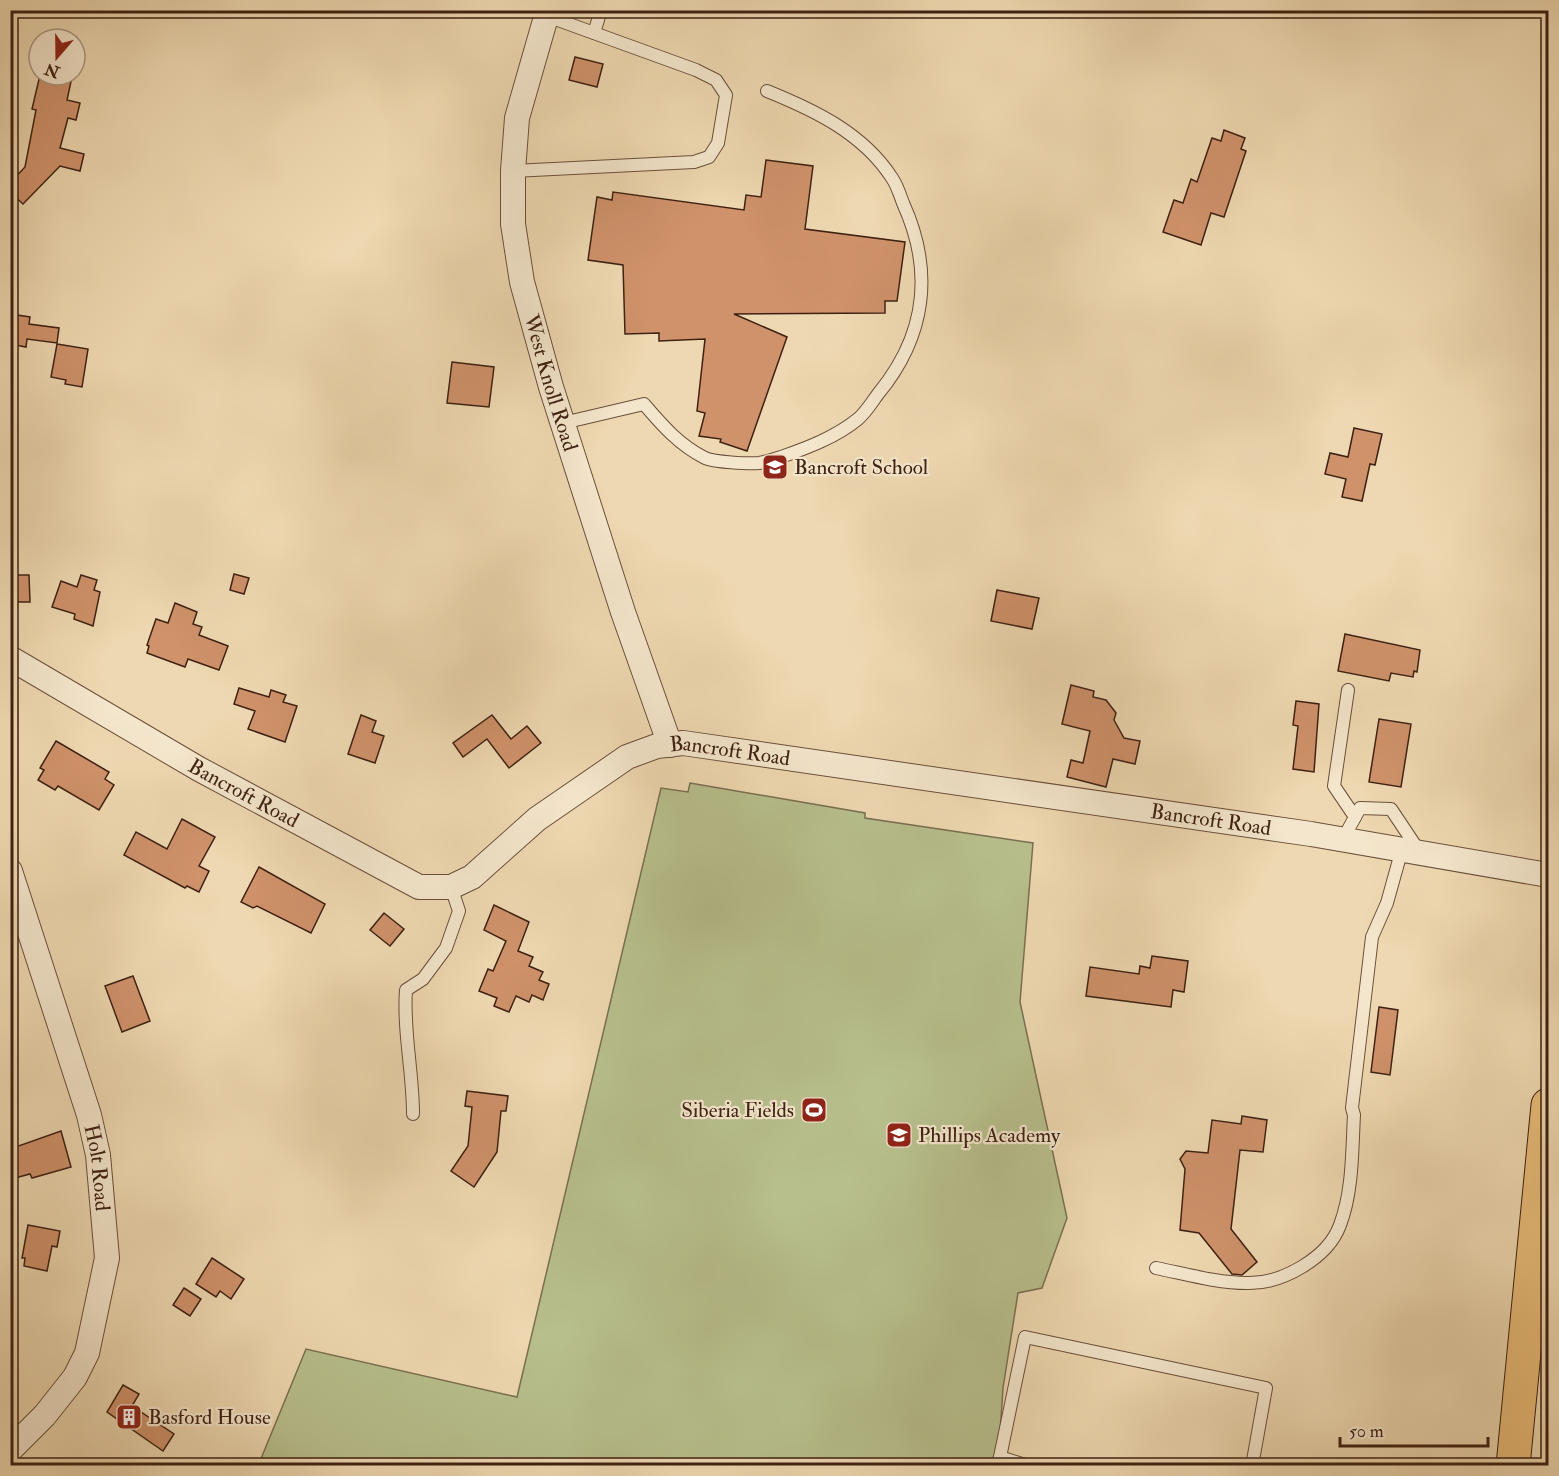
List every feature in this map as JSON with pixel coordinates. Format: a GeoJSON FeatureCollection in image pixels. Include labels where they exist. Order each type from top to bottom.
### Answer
{"type":"FeatureCollection","features":[{"type":"Feature","properties":{"kind":"main road"},"geometry":{"type":"LineString","coordinates":[[1513,1466],[1541,1251],[1548,1105]]}},
{"type":"Feature","properties":{"kind":"street","name":"West Knoll Road"},"geometry":{"type":"LineString","coordinates":[[547,13],[517,118],[513,171],[513,224],[522,282],[563,423],[623,612],[670,745]]}},
{"type":"Feature","properties":{"kind":"street","name":"Bancroft Road"},"geometry":{"type":"LineString","coordinates":[[10,658],[199,769],[419,887],[452,887],[472,877],[537,819],[627,757],[657,746],[683,743],[1343,839],[1548,875]]}},
{"type":"Feature","properties":{"kind":"street","name":"Holt Road"},"geometry":{"type":"LineString","coordinates":[[10,871],[89,1115],[98,1155],[107,1258],[87,1353],[75,1377],[45,1415],[10,1450]]}},
{"type":"Feature","properties":{"kind":"lane"},"geometry":{"type":"LineString","coordinates":[[594,33],[601,10]]}},
{"type":"Feature","properties":{"kind":"lane"},"geometry":{"type":"LineString","coordinates":[[513,171],[694,162],[709,158],[718,143],[726,95],[716,80],[696,70],[594,33],[547,13]]}},
{"type":"Feature","properties":{"kind":"lane"},"geometry":{"type":"LineString","coordinates":[[563,423],[644,404],[672,436],[707,459],[759,463],[809,448],[859,418],[889,381],[912,337],[920,304],[922,279],[915,229],[892,178],[864,147],[838,124],[803,105],[767,91]]}},
{"type":"Feature","properties":{"kind":"lane"},"geometry":{"type":"LineString","coordinates":[[1348,690],[1334,786],[1355,817]]}},
{"type":"Feature","properties":{"kind":"lane"},"geometry":{"type":"LineString","coordinates":[[1156,1268],[1249,1284],[1281,1276],[1317,1258],[1331,1242],[1341,1225],[1350,1178],[1354,1115],[1352,1108],[1372,937],[1411,850],[1391,809],[1360,808],[1343,839]]}},
{"type":"Feature","properties":{"kind":"lane"},"geometry":{"type":"LineString","coordinates":[[413,1114],[413,1083],[405,1008],[406,990],[423,979],[446,948],[459,911],[452,887]]}},
{"type":"Feature","properties":{"kind":"lane"},"geometry":{"type":"LineString","coordinates":[[1028,1466],[999,1461],[1025,1337],[1266,1388],[1252,1466]]}},
{"type":"Feature","properties":{"kind":"green space","name":"Siberia Fields"},"geometry":{"type":"Polygon","coordinates":[[[690,783],[865,813],[865,818],[1033,843],[1020,1002],[1067,1218],[1042,1288],[1018,1293],[1003,1388],[998,1465],[258,1466],[306,1349],[517,1397],[661,788],[688,792],[690,783]]]}},
{"type":"Feature","properties":{"kind":"building"},"geometry":{"type":"Polygon","coordinates":[[[575,57],[603,64],[597,87],[569,80],[575,57]]]}},
{"type":"Feature","properties":{"kind":"building"},"geometry":{"type":"Polygon","coordinates":[[[37,87],[70,87],[67,100],[80,103],[76,120],[68,118],[60,148],[84,154],[80,171],[60,166],[23,204],[10,192],[10,183],[25,167],[36,110],[32,109],[37,87]]]}},
{"type":"Feature","properties":{"kind":"building"},"geometry":{"type":"Polygon","coordinates":[[[1224,130],[1245,138],[1241,149],[1246,151],[1224,217],[1211,213],[1201,245],[1163,232],[1174,200],[1183,203],[1191,179],[1197,182],[1212,138],[1221,141],[1224,130]]]}},
{"type":"Feature","properties":{"kind":"building"},"geometry":{"type":"Polygon","coordinates":[[[766,160],[813,166],[805,229],[905,242],[897,301],[885,301],[885,313],[734,314],[787,337],[747,451],[720,442],[721,439],[699,436],[705,413],[697,411],[705,339],[659,341],[659,333],[625,334],[623,265],[588,260],[597,197],[612,200],[613,192],[744,210],[746,195],[761,197],[766,160]]]}},
{"type":"Feature","properties":{"kind":"building"},"geometry":{"type":"Polygon","coordinates":[[[10,314],[30,317],[29,324],[59,328],[57,343],[27,339],[26,347],[10,344],[10,314]]]}},
{"type":"Feature","properties":{"kind":"building"},"geometry":{"type":"Polygon","coordinates":[[[57,344],[88,349],[82,387],[65,384],[66,380],[51,377],[57,344]]]}},
{"type":"Feature","properties":{"kind":"building"},"geometry":{"type":"Polygon","coordinates":[[[452,362],[494,367],[489,407],[447,403],[452,362]]]}},
{"type":"Feature","properties":{"kind":"building"},"geometry":{"type":"Polygon","coordinates":[[[1354,428],[1382,434],[1375,465],[1370,464],[1362,501],[1342,497],[1346,479],[1325,474],[1330,453],[1348,457],[1354,428]]]}},
{"type":"Feature","properties":{"kind":"building"},"geometry":{"type":"Polygon","coordinates":[[[234,574],[249,578],[244,594],[230,590],[234,574]]]}},
{"type":"Feature","properties":{"kind":"building"},"geometry":{"type":"Polygon","coordinates":[[[10,575],[29,575],[30,602],[10,602],[10,575]]]}},
{"type":"Feature","properties":{"kind":"building"},"geometry":{"type":"Polygon","coordinates":[[[81,575],[97,580],[94,590],[100,592],[93,626],[74,619],[75,614],[52,607],[61,581],[77,587],[81,575]]]}},
{"type":"Feature","properties":{"kind":"building"},"geometry":{"type":"Polygon","coordinates":[[[997,590],[1039,598],[1032,629],[991,621],[997,590]]]}},
{"type":"Feature","properties":{"kind":"building"},"geometry":{"type":"Polygon","coordinates":[[[175,603],[197,612],[193,624],[202,627],[199,635],[228,646],[219,670],[188,659],[185,667],[147,653],[149,646],[147,645],[156,619],[168,623],[175,603]]]}},
{"type":"Feature","properties":{"kind":"building"},"geometry":{"type":"Polygon","coordinates":[[[1345,634],[1420,650],[1417,672],[1414,671],[1413,677],[1391,673],[1389,681],[1338,671],[1345,634]]]}},
{"type":"Feature","properties":{"kind":"building"},"geometry":{"type":"Polygon","coordinates":[[[1071,685],[1094,691],[1093,697],[1106,700],[1116,713],[1114,720],[1124,738],[1140,741],[1135,764],[1113,759],[1106,787],[1067,777],[1071,760],[1083,763],[1090,731],[1062,724],[1071,685]]]}},
{"type":"Feature","properties":{"kind":"building"},"geometry":{"type":"Polygon","coordinates":[[[239,688],[269,697],[271,690],[286,695],[283,702],[297,706],[285,742],[248,729],[255,711],[234,704],[239,688]]]}},
{"type":"Feature","properties":{"kind":"building"},"geometry":{"type":"Polygon","coordinates":[[[1296,701],[1319,704],[1314,772],[1293,769],[1298,726],[1293,725],[1296,701]]]}},
{"type":"Feature","properties":{"kind":"building"},"geometry":{"type":"Polygon","coordinates":[[[361,715],[376,721],[372,732],[384,736],[375,763],[348,754],[361,715]]]}},
{"type":"Feature","properties":{"kind":"building"},"geometry":{"type":"Polygon","coordinates":[[[492,715],[511,739],[527,726],[541,743],[509,768],[487,739],[463,757],[453,743],[492,715]]]}},
{"type":"Feature","properties":{"kind":"building"},"geometry":{"type":"Polygon","coordinates":[[[1379,719],[1411,724],[1401,787],[1369,782],[1379,719]]]}},
{"type":"Feature","properties":{"kind":"building"},"geometry":{"type":"Polygon","coordinates":[[[56,741],[109,772],[105,779],[114,785],[99,810],[58,786],[55,790],[38,780],[44,770],[40,768],[56,741]]]}},
{"type":"Feature","properties":{"kind":"building"},"geometry":{"type":"Polygon","coordinates":[[[182,819],[215,837],[199,866],[209,871],[199,892],[187,886],[185,888],[124,855],[136,832],[167,849],[182,819]]]}},
{"type":"Feature","properties":{"kind":"building"},"geometry":{"type":"Polygon","coordinates":[[[259,867],[325,904],[311,933],[257,906],[253,908],[241,902],[259,867]]]}},
{"type":"Feature","properties":{"kind":"building"},"geometry":{"type":"Polygon","coordinates":[[[494,905],[529,922],[518,951],[533,957],[529,966],[543,972],[539,980],[549,984],[543,1000],[532,995],[529,1002],[516,996],[509,1012],[494,1006],[497,998],[479,991],[488,969],[493,971],[506,941],[484,930],[494,905]]]}},
{"type":"Feature","properties":{"kind":"building"},"geometry":{"type":"Polygon","coordinates":[[[384,913],[404,929],[390,946],[370,930],[384,913]]]}},
{"type":"Feature","properties":{"kind":"building"},"geometry":{"type":"Polygon","coordinates":[[[1152,956],[1188,961],[1184,992],[1173,990],[1171,1007],[1086,996],[1090,967],[1139,974],[1140,966],[1150,968],[1152,956]]]}},
{"type":"Feature","properties":{"kind":"building"},"geometry":{"type":"Polygon","coordinates":[[[133,976],[150,1021],[122,1032],[105,986],[133,976]]]}},
{"type":"Feature","properties":{"kind":"building"},"geometry":{"type":"Polygon","coordinates":[[[1379,1007],[1398,1010],[1390,1075],[1371,1072],[1379,1007]]]}},
{"type":"Feature","properties":{"kind":"building"},"geometry":{"type":"Polygon","coordinates":[[[467,1091],[508,1096],[506,1111],[501,1111],[497,1152],[474,1187],[451,1171],[468,1146],[472,1107],[465,1106],[467,1091]]]}},
{"type":"Feature","properties":{"kind":"building"},"geometry":{"type":"Polygon","coordinates":[[[1242,1116],[1267,1120],[1263,1152],[1240,1150],[1231,1229],[1257,1262],[1242,1275],[1232,1274],[1199,1233],[1180,1230],[1185,1169],[1180,1159],[1186,1151],[1208,1153],[1212,1120],[1241,1124],[1242,1116]]]}},
{"type":"Feature","properties":{"kind":"building"},"geometry":{"type":"Polygon","coordinates":[[[61,1131],[71,1167],[32,1178],[30,1174],[15,1178],[10,1163],[10,1149],[61,1131]]]}},
{"type":"Feature","properties":{"kind":"building"},"geometry":{"type":"Polygon","coordinates":[[[28,1225],[60,1231],[57,1247],[52,1246],[47,1271],[24,1266],[25,1258],[22,1258],[28,1225]]]}},
{"type":"Feature","properties":{"kind":"building"},"geometry":{"type":"Polygon","coordinates":[[[212,1258],[244,1279],[231,1299],[220,1291],[216,1297],[196,1284],[212,1258]]]}},
{"type":"Feature","properties":{"kind":"building"},"geometry":{"type":"Polygon","coordinates":[[[184,1288],[201,1299],[190,1316],[173,1305],[184,1288]]]}},
{"type":"Feature","properties":{"kind":"building","name":"Basford House"},"geometry":{"type":"Polygon","coordinates":[[[123,1385],[139,1394],[132,1406],[174,1434],[163,1451],[107,1412],[123,1385]]]}},
{"type":"Feature","properties":{"kind":"place","name":"Bancroft School"},"geometry":{"type":"Point","coordinates":[775,467]}},
{"type":"Feature","properties":{"kind":"place","name":"Siberia Fields"},"geometry":{"type":"Point","coordinates":[814,1110]}},
{"type":"Feature","properties":{"kind":"place","name":"Phillips Academy"},"geometry":{"type":"Point","coordinates":[899,1135]}},
{"type":"Feature","properties":{"kind":"place","name":"Basford House"},"geometry":{"type":"Point","coordinates":[129,1417]}}]}
